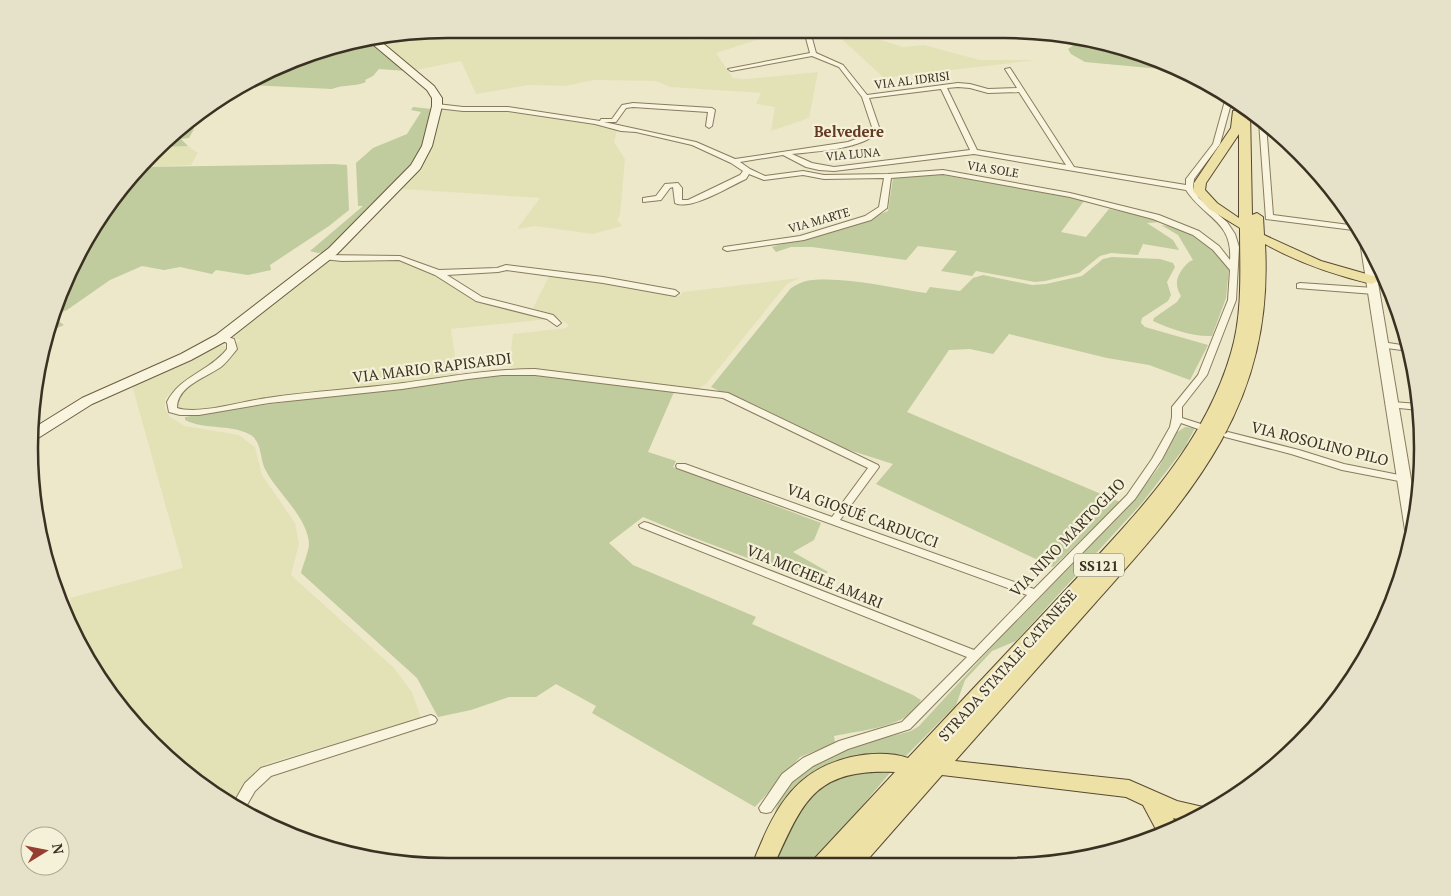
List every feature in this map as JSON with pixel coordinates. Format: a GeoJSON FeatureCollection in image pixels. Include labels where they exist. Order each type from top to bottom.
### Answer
{"type":"FeatureCollection","features":[{"type":"Feature","properties":{"kind":"main road"},"geometry":{"type":"LineString","coordinates":[[38,432],[87,401],[186,357],[221,338],[326,257],[416,167],[427,146],[437,106],[437,98],[431,88],[377,44]]}},
{"type":"Feature","properties":{"kind":"main road"},"geometry":{"type":"LineString","coordinates":[[1238,112],[1237,128],[1200,183],[1200,191],[1213,206],[1241,225]]}},
{"type":"Feature","properties":{"kind":"main road","name":"SS121"},"geometry":{"type":"LineString","coordinates":[[1245,116],[1251,207]]}},
{"type":"Feature","properties":{"kind":"main road","name":"SS121"},"geometry":{"type":"LineString","coordinates":[[1251,207],[1253,122]]}},
{"type":"Feature","properties":{"kind":"main road","name":"STRADA STATALE CATANESE"},"geometry":{"type":"LineString","coordinates":[[830,858],[1139,521],[1166,490],[1190,456],[1221,399],[1241,343],[1245,320],[1251,207]]}},
{"type":"Feature","properties":{"kind":"main road","name":"STRADA STATALE CATANESE"},"geometry":{"type":"LineString","coordinates":[[854,858],[1154,526],[1180,494],[1217,439],[1240,389],[1252,345],[1259,291],[1251,207]]}},
{"type":"Feature","properties":{"kind":"main road"},"geometry":{"type":"LineString","coordinates":[[1265,239],[1293,254],[1373,285]]}},
{"type":"Feature","properties":{"kind":"main road"},"geometry":{"type":"LineString","coordinates":[[765,858],[783,821],[799,794],[816,778],[836,768],[860,764],[901,764]]}},
{"type":"Feature","properties":{"kind":"main road"},"geometry":{"type":"LineString","coordinates":[[946,768],[1129,789],[1173,809],[1191,813]]}},
{"type":"Feature","properties":{"kind":"main road"},"geometry":{"type":"LineString","coordinates":[[1150,798],[1158,808],[1165,825]]}},
{"type":"Feature","properties":{"kind":"street"},"geometry":{"type":"LineString","coordinates":[[809,38],[813,54]]}},
{"type":"Feature","properties":{"kind":"street"},"geometry":{"type":"LineString","coordinates":[[437,106],[463,109],[508,109],[596,122],[621,129],[636,130],[684,141],[734,161],[858,141],[875,134],[877,126],[865,97],[841,66],[813,54],[731,69]]}},
{"type":"Feature","properties":{"kind":"street"},"geometry":{"type":"LineString","coordinates":[[1008,69],[1071,168]]}},
{"type":"Feature","properties":{"kind":"street","name":"VIA AL IDRISI"},"geometry":{"type":"LineString","coordinates":[[865,97],[964,85],[988,91],[1021,90]]}},
{"type":"Feature","properties":{"kind":"street"},"geometry":{"type":"LineString","coordinates":[[943,87],[974,152]]}},
{"type":"Feature","properties":{"kind":"street"},"geometry":{"type":"LineString","coordinates":[[565,118],[614,121],[624,106],[634,104],[712,110],[710,126]]}},
{"type":"Feature","properties":{"kind":"street"},"geometry":{"type":"LineString","coordinates":[[1189,188],[1190,178],[1216,144],[1227,104]]}},
{"type":"Feature","properties":{"kind":"street"},"geometry":{"type":"LineString","coordinates":[[1264,131],[1269,217],[1349,228]]}},
{"type":"Feature","properties":{"kind":"street","name":"VIA LUNA"},"geometry":{"type":"LineString","coordinates":[[784,153],[809,165],[826,169],[974,152],[1189,188]]}},
{"type":"Feature","properties":{"kind":"street","name":"VIA SOLE"},"geometry":{"type":"LineString","coordinates":[[734,161],[747,171],[758,176],[770,178],[803,173],[824,177],[888,176],[943,172],[1040,188],[1156,217],[1196,233],[1216,248],[1233,270]]}},
{"type":"Feature","properties":{"kind":"street"},"geometry":{"type":"LineString","coordinates":[[646,200],[658,198],[668,186],[674,186],[678,188],[678,201],[682,203],[690,202],[743,177],[747,171]]}},
{"type":"Feature","properties":{"kind":"street","name":"VIA MARTE"},"geometry":{"type":"LineString","coordinates":[[727,249],[801,238],[868,218],[883,208],[888,176]]}},
{"type":"Feature","properties":{"kind":"street","name":"VIA NINO MARTOGLIO"},"geometry":{"type":"LineString","coordinates":[[766,808],[787,778],[808,762],[844,745],[906,726],[1131,497],[1165,445],[1177,419],[1177,407],[1202,375],[1232,300],[1235,247],[1231,234],[1224,224],[1196,199],[1189,188]]}},
{"type":"Feature","properties":{"kind":"street"},"geometry":{"type":"LineString","coordinates":[[326,257],[342,259],[400,258],[438,273],[479,299],[550,317],[557,323]]}},
{"type":"Feature","properties":{"kind":"street"},"geometry":{"type":"LineString","coordinates":[[1369,262],[1409,510]]}},
{"type":"Feature","properties":{"kind":"street"},"geometry":{"type":"LineString","coordinates":[[438,273],[498,270],[506,267],[579,276],[675,293]]}},
{"type":"Feature","properties":{"kind":"street"},"geometry":{"type":"LineString","coordinates":[[1300,286],[1322,288],[1373,285]]}},
{"type":"Feature","properties":{"kind":"street","name":"VIA MARIO RAPISARDI"},"geometry":{"type":"LineString","coordinates":[[221,338],[231,341],[232,350],[219,364],[184,386],[175,395],[170,403],[172,410],[178,414],[251,402],[390,388],[509,370],[725,395],[874,467],[834,521]]}},
{"type":"Feature","properties":{"kind":"street"},"geometry":{"type":"LineString","coordinates":[[1382,345],[1401,348]]}},
{"type":"Feature","properties":{"kind":"street"},"geometry":{"type":"LineString","coordinates":[[1392,405],[1411,406]]}},
{"type":"Feature","properties":{"kind":"street"},"geometry":{"type":"LineString","coordinates":[[1177,419],[1201,427]]}},
{"type":"Feature","properties":{"kind":"street","name":"VIA ROSOLINO PILO"},"geometry":{"type":"LineString","coordinates":[[1228,435],[1295,452],[1342,467],[1404,479]]}},
{"type":"Feature","properties":{"kind":"street","name":"VIA GIOSUÉ CARDUCCI"},"geometry":{"type":"LineString","coordinates":[[681,466],[1035,594]]}},
{"type":"Feature","properties":{"kind":"street","name":"VIA MICHELE AMARI"},"geometry":{"type":"LineString","coordinates":[[644,525],[975,655]]}},
{"type":"Feature","properties":{"kind":"street"},"geometry":{"type":"LineString","coordinates":[[241,803],[249,788],[259,776],[266,772],[431,720]]}},
{"type":"Feature","properties":{"kind":"green space"},"geometry":{"type":"Polygon","coordinates":[[[450,38],[685,38],[700,40],[712,38],[763,38],[716,53],[733,78],[746,79],[818,72],[809,118],[771,131],[775,107],[756,104],[761,93],[670,87],[656,81],[594,80],[565,86],[529,85],[476,94],[461,61],[416,70],[383,43],[450,38]]]}},
{"type":"Feature","properties":{"kind":"green space"},"geometry":{"type":"Polygon","coordinates":[[[841,38],[875,38],[903,47],[924,45],[980,60],[1036,60],[884,78],[841,38]]]}},
{"type":"Feature","properties":{"kind":"green space"},"geometry":{"type":"Polygon","coordinates":[[[372,44],[406,71],[379,69],[373,76],[365,80],[366,82],[332,89],[256,85],[316,59],[372,44]]]}},
{"type":"Feature","properties":{"kind":"green space"},"geometry":{"type":"Polygon","coordinates":[[[1075,44],[1083,45],[1135,59],[1160,69],[1085,62],[1071,54],[1068,49],[1075,44]]]}},
{"type":"Feature","properties":{"kind":"green space"},"geometry":{"type":"Polygon","coordinates":[[[413,107],[431,109],[422,147],[410,168],[326,252],[310,251],[363,206],[358,206],[356,163],[373,148],[407,134],[421,112],[411,110],[413,107]]]}},
{"type":"Feature","properties":{"kind":"green space"},"geometry":{"type":"Polygon","coordinates":[[[441,109],[499,109],[595,123],[616,130],[614,142],[625,159],[620,215],[617,220],[622,226],[593,234],[535,226],[517,229],[540,198],[402,189],[417,172],[424,170],[419,169],[432,143],[441,109]]]}},
{"type":"Feature","properties":{"kind":"green space"},"geometry":{"type":"Polygon","coordinates":[[[193,126],[194,129],[189,138],[181,139],[188,146],[169,147],[193,126]]]}},
{"type":"Feature","properties":{"kind":"green space"},"geometry":{"type":"Polygon","coordinates":[[[188,146],[198,153],[191,165],[149,167],[169,147],[188,146]]]}},
{"type":"Feature","properties":{"kind":"green space"},"geometry":{"type":"Polygon","coordinates":[[[347,165],[349,210],[329,226],[270,265],[271,270],[248,275],[216,270],[212,274],[180,267],[164,270],[142,266],[110,280],[67,310],[60,312],[92,243],[122,198],[149,167],[347,165]]]}},
{"type":"Feature","properties":{"kind":"green space"},"geometry":{"type":"Polygon","coordinates":[[[937,174],[1067,196],[1084,201],[1061,232],[1086,237],[1109,209],[1159,219],[1161,222],[1147,223],[1173,240],[1179,250],[1143,244],[1138,255],[1111,253],[1100,256],[1079,273],[1035,282],[976,271],[972,276],[941,271],[957,251],[918,246],[906,260],[812,247],[791,247],[776,252],[772,247],[888,211],[893,178],[937,174]]]}},
{"type":"Feature","properties":{"kind":"green space"},"geometry":{"type":"Polygon","coordinates":[[[1161,225],[1183,230],[1200,239],[1229,268],[1226,298],[1212,336],[1182,332],[1153,321],[1154,318],[1177,302],[1181,296],[1177,286],[1178,277],[1185,266],[1193,260],[1178,235],[1161,225]]]}},
{"type":"Feature","properties":{"kind":"green space"},"geometry":{"type":"Polygon","coordinates":[[[1112,257],[1160,259],[1173,263],[1175,267],[1167,282],[1171,295],[1168,301],[1142,318],[1141,323],[1145,327],[1208,345],[1190,380],[1149,365],[1107,358],[1009,334],[993,354],[970,349],[949,350],[907,412],[1120,502],[1053,567],[876,484],[893,464],[824,442],[711,387],[791,288],[804,281],[840,280],[926,293],[930,287],[960,291],[973,278],[983,275],[1032,285],[1082,276],[1103,259],[1112,257]]]}},
{"type":"Feature","properties":{"kind":"green space"},"geometry":{"type":"Polygon","coordinates":[[[331,259],[339,261],[397,260],[435,274],[478,300],[551,319],[451,329],[458,377],[252,401],[194,410],[176,409],[176,400],[180,394],[223,364],[235,351],[236,343],[241,340],[234,338],[234,335],[331,259]]]}},
{"type":"Feature","properties":{"kind":"green space"},"geometry":{"type":"Polygon","coordinates":[[[550,274],[680,296],[683,292],[800,278],[787,284],[706,384],[699,388],[690,389],[509,367],[513,334],[566,328],[569,325],[555,316],[533,308],[550,274]]]}},
{"type":"Feature","properties":{"kind":"green space"},"geometry":{"type":"Polygon","coordinates":[[[58,321],[64,325],[55,329],[58,321]]]}},
{"type":"Feature","properties":{"kind":"green space"},"geometry":{"type":"Polygon","coordinates":[[[220,345],[227,347],[215,361],[172,391],[165,399],[165,409],[170,417],[185,426],[239,435],[255,447],[262,475],[295,523],[299,544],[291,575],[394,668],[412,692],[421,718],[266,764],[252,777],[237,800],[198,774],[177,757],[139,719],[122,698],[92,653],[74,617],[70,598],[183,568],[132,385],[220,345]]]}},
{"type":"Feature","properties":{"kind":"green space"},"geometry":{"type":"Polygon","coordinates":[[[510,373],[674,392],[648,452],[676,461],[673,467],[821,523],[814,540],[793,552],[828,572],[814,583],[643,517],[609,543],[633,565],[756,617],[752,624],[913,695],[921,700],[915,709],[906,717],[883,726],[834,736],[835,743],[800,757],[755,807],[592,713],[596,706],[556,684],[536,697],[509,697],[471,710],[438,717],[417,678],[301,573],[309,547],[307,533],[298,515],[266,471],[257,441],[249,434],[241,431],[201,425],[185,420],[185,417],[226,410],[510,373]]]}},
{"type":"Feature","properties":{"kind":"green space"},"geometry":{"type":"Polygon","coordinates":[[[1185,427],[1195,428],[1185,447],[1142,503],[1016,641],[992,651],[965,680],[956,705],[903,759],[836,763],[766,845],[779,801],[803,771],[837,752],[911,731],[919,726],[991,648],[1134,500],[1159,467],[1176,433],[1185,427]]]}},
{"type":"Feature","properties":{"kind":"green space"},"geometry":{"type":"Polygon","coordinates":[[[894,768],[840,832],[815,858],[774,858],[802,799],[837,773],[894,768]]]}},
{"type":"Feature","properties":{"kind":"district","name":"Belvedere"},"geometry":{"type":"Point","coordinates":[849,131]}}]}
